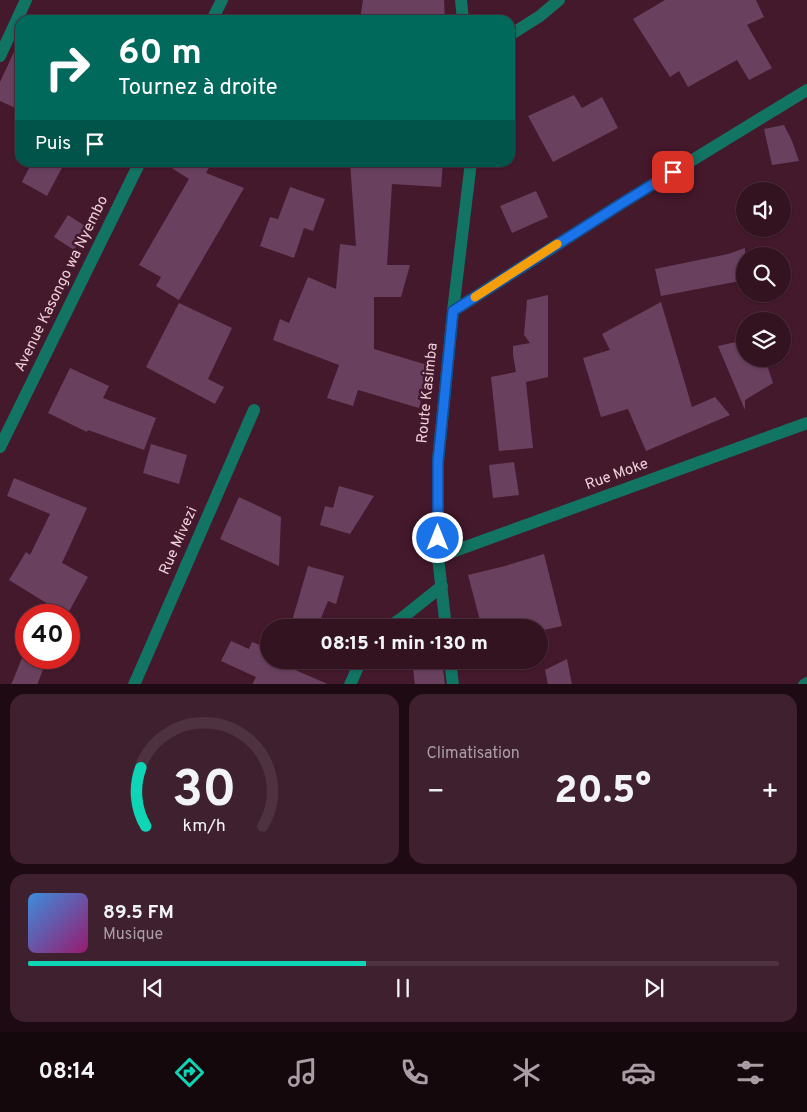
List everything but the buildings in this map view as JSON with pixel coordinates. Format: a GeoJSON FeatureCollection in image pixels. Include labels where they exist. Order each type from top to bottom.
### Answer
{"type":"FeatureCollection","features":[{"type":"Feature","properties":{"kind":"street"},"geometry":{"type":"LineString","coordinates":[[19,15],[26,0]]}},
{"type":"Feature","properties":{"kind":"street"},"geometry":{"type":"LineString","coordinates":[[214,15],[222,0]]}},
{"type":"Feature","properties":{"kind":"street"},"geometry":{"type":"LineString","coordinates":[[460,0],[462,15]]}},
{"type":"Feature","properties":{"kind":"street"},"geometry":{"type":"LineString","coordinates":[[515,32],[540,16],[559,0]]}},
{"type":"Feature","properties":{"kind":"street"},"geometry":{"type":"LineString","coordinates":[[0,56],[15,24]]}},
{"type":"Feature","properties":{"kind":"street"},"geometry":{"type":"LineString","coordinates":[[453,311],[624,202],[807,90]]}},
{"type":"Feature","properties":{"kind":"street","name":"Avenue Kasongo wa Nyembo"},"geometry":{"type":"LineString","coordinates":[[0,447],[138,167]]}},
{"type":"Feature","properties":{"kind":"street","name":"Route Kasimba"},"geometry":{"type":"LineString","coordinates":[[445,619],[438,557],[438,461],[453,311],[470,167]]}},
{"type":"Feature","properties":{"kind":"street","name":"Rue Mivezi"},"geometry":{"type":"LineString","coordinates":[[134,684],[254,410]]}},
{"type":"Feature","properties":{"kind":"street","name":"Rue Moke"},"geometry":{"type":"LineString","coordinates":[[438,557],[807,423]]}},
{"type":"Feature","properties":{"kind":"street"},"geometry":{"type":"LineString","coordinates":[[400,619],[442,586]]}},
{"type":"Feature","properties":{"kind":"street"},"geometry":{"type":"LineString","coordinates":[[350,684],[357,669]]}},
{"type":"Feature","properties":{"kind":"street"},"geometry":{"type":"LineString","coordinates":[[451,669],[453,684]]}},
{"type":"Feature","properties":{"kind":"slow traffic"},"geometry":{"type":"LineString","coordinates":[[475,297],[557,244]]}},
{"type":"Feature","properties":{"kind":"route"},"geometry":{"type":"LineString","coordinates":[[438,538],[438,461],[453,311],[673,172]]}}]}
